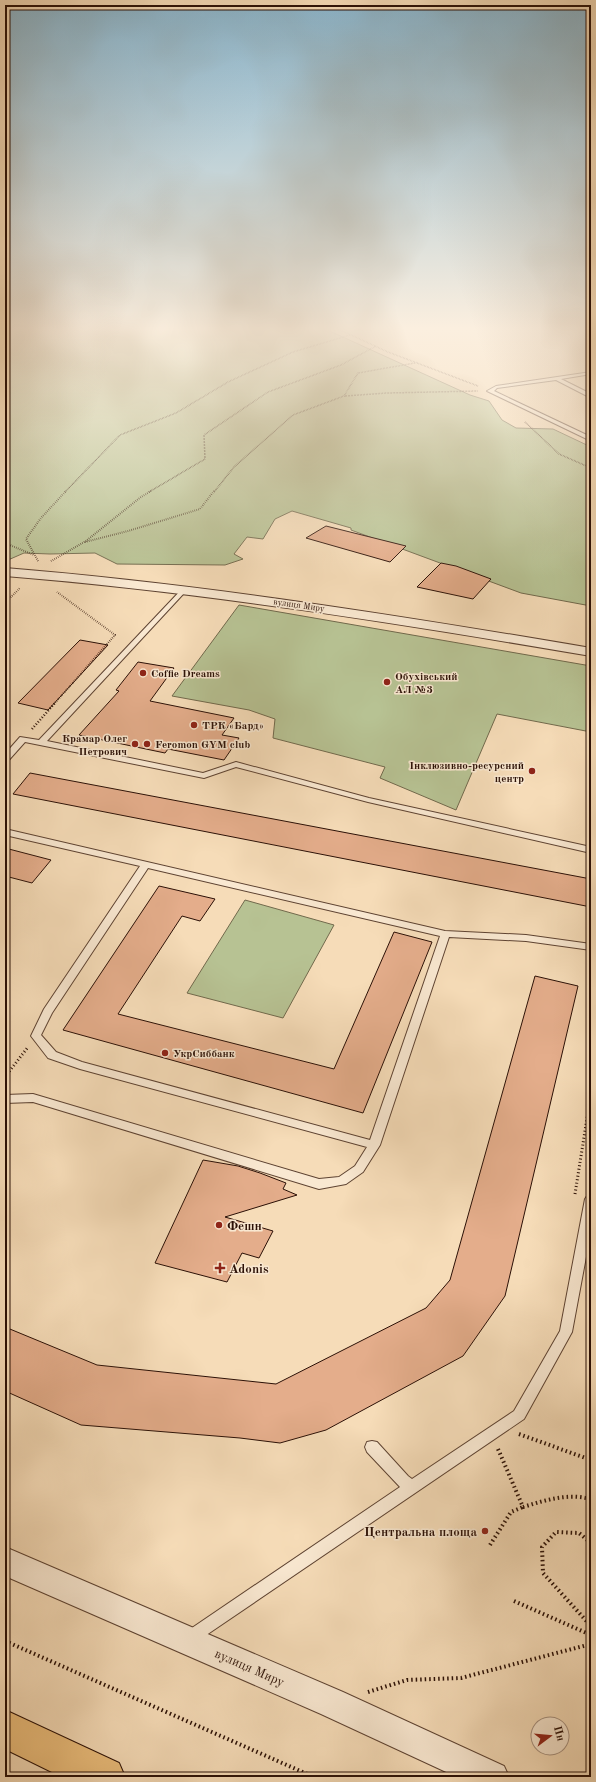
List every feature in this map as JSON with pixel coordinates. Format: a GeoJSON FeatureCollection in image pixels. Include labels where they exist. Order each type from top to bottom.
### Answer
{"type":"FeatureCollection","features":[{"type":"Feature","properties":{"kind":"main road"},"geometry":{"type":"LineString","coordinates":[[5,1729],[105,1777]]}},
{"type":"Feature","properties":{"kind":"street","name":"вулиця Миру"},"geometry":{"type":"LineString","coordinates":[[5,572],[37,571],[306,606],[432,625],[591,652]]}},
{"type":"Feature","properties":{"kind":"street","name":"вулиця Миру"},"geometry":{"type":"LineString","coordinates":[[5,1561],[332,1703],[493,1777]]}},
{"type":"Feature","properties":{"kind":"lane"},"geometry":{"type":"LineString","coordinates":[[533,411],[591,439]]}},
{"type":"Feature","properties":{"kind":"lane"},"geometry":{"type":"LineString","coordinates":[[41,743],[184,590]]}},
{"type":"Feature","properties":{"kind":"lane"},"geometry":{"type":"LineString","coordinates":[[5,759],[23,739],[204,776],[236,764],[368,800],[591,850]]}},
{"type":"Feature","properties":{"kind":"lane"},"geometry":{"type":"LineString","coordinates":[[5,832],[445,934],[526,938],[591,947]]}},
{"type":"Feature","properties":{"kind":"lane"},"geometry":{"type":"LineString","coordinates":[[145,865],[48,1012],[36,1036],[52,1055],[80,1065],[374,1145]]}},
{"type":"Feature","properties":{"kind":"lane"},"geometry":{"type":"LineString","coordinates":[[5,1099],[33,1098],[319,1184],[342,1181],[359,1169],[374,1145],[445,934]]}},
{"type":"Feature","properties":{"kind":"lane"},"geometry":{"type":"LineString","coordinates":[[187,1640],[519,1415],[566,1332],[591,1199]]}},
{"type":"Feature","properties":{"kind":"lane"},"geometry":{"type":"LineString","coordinates":[[372,1447],[403,1481],[412,1487]]}},
{"type":"Feature","properties":{"kind":"path"},"geometry":{"type":"LineString","coordinates":[[23,739],[115,635],[37,571],[35,555],[26,539],[41,518],[120,435],[177,411]]}},
{"type":"Feature","properties":{"kind":"path"},"geometry":{"type":"LineString","coordinates":[[47,563],[81,543],[141,497],[205,459],[204,435],[239,411]]}},
{"type":"Feature","properties":{"kind":"path"},"geometry":{"type":"LineString","coordinates":[[81,543],[128,531],[200,509],[234,467],[293,415],[303,411]]}},
{"type":"Feature","properties":{"kind":"path"},"geometry":{"type":"LineString","coordinates":[[515,411],[559,454],[591,468]]}},
{"type":"Feature","properties":{"kind":"path"},"geometry":{"type":"LineString","coordinates":[[5,543],[35,555]]}},
{"type":"Feature","properties":{"kind":"path"},"geometry":{"type":"LineString","coordinates":[[5,1077],[36,1036]]}},
{"type":"Feature","properties":{"kind":"path"},"geometry":{"type":"LineString","coordinates":[[523,1507],[491,1434],[519,1434],[591,1460]]}},
{"type":"Feature","properties":{"kind":"path"},"geometry":{"type":"LineString","coordinates":[[490,1545],[511,1512],[523,1507],[556,1498],[582,1496],[591,1499]]}},
{"type":"Feature","properties":{"kind":"path"},"geometry":{"type":"LineString","coordinates":[[591,1544],[579,1533],[556,1532],[542,1547],[543,1573],[591,1626]]}},
{"type":"Feature","properties":{"kind":"path"},"geometry":{"type":"LineString","coordinates":[[514,1601],[591,1635]]}},
{"type":"Feature","properties":{"kind":"path"},"geometry":{"type":"LineString","coordinates":[[5,1641],[314,1777]]}},
{"type":"Feature","properties":{"kind":"path"},"geometry":{"type":"LineString","coordinates":[[332,1703],[407,1680],[461,1678],[591,1644]]}},
{"type":"Feature","properties":{"kind":"green space"},"geometry":{"type":"Polygon","coordinates":[[[5,411],[496,411],[502,420],[516,428],[553,429],[591,447],[591,606],[521,593],[351,530],[351,528],[292,511],[275,519],[263,539],[247,537],[234,554],[243,559],[225,565],[117,564],[95,553],[24,553],[5,560],[5,411]]]}},
{"type":"Feature","properties":{"kind":"green space","name":"Обухівський АЛ №3"},"geometry":{"type":"Polygon","coordinates":[[[239,605],[591,666],[591,732],[497,714],[456,810],[380,778],[385,767],[273,738],[275,719],[249,710],[172,696],[239,605]]]}},
{"type":"Feature","properties":{"kind":"green space"},"geometry":{"type":"Polygon","coordinates":[[[245,900],[334,925],[283,1018],[187,993],[245,900]]]}},
{"type":"Feature","properties":{"kind":"building"},"geometry":{"type":"Polygon","coordinates":[[[326,526],[406,546],[390,562],[306,538],[326,526]]]}},
{"type":"Feature","properties":{"kind":"building"},"geometry":{"type":"Polygon","coordinates":[[[441,563],[456,566],[491,579],[473,599],[417,587],[441,563]]]}},
{"type":"Feature","properties":{"kind":"building"},"geometry":{"type":"Polygon","coordinates":[[[80,640],[108,645],[48,710],[18,703],[80,640]]]}},
{"type":"Feature","properties":{"kind":"building"},"geometry":{"type":"Polygon","coordinates":[[[138,662],[174,668],[150,701],[234,718],[222,735],[239,738],[224,760],[168,749],[165,753],[79,735],[119,691],[116,690],[138,662]]]}},
{"type":"Feature","properties":{"kind":"building"},"geometry":{"type":"Polygon","coordinates":[[[30,773],[591,879],[591,907],[13,794],[30,773]]]}},
{"type":"Feature","properties":{"kind":"building"},"geometry":{"type":"Polygon","coordinates":[[[5,848],[51,860],[32,883],[5,876],[5,848]]]}},
{"type":"Feature","properties":{"kind":"building"},"geometry":{"type":"Polygon","coordinates":[[[159,886],[215,899],[200,921],[182,916],[118,1014],[334,1069],[394,932],[432,942],[363,1113],[63,1030],[159,886]]]}},
{"type":"Feature","properties":{"kind":"building"},"geometry":{"type":"Polygon","coordinates":[[[535,976],[578,986],[505,1296],[463,1356],[326,1430],[280,1443],[240,1438],[81,1425],[5,1391],[5,1327],[97,1365],[276,1384],[426,1308],[450,1280],[535,976]]]}},
{"type":"Feature","properties":{"kind":"building"},"geometry":{"type":"Polygon","coordinates":[[[203,1160],[238,1166],[260,1173],[286,1183],[283,1189],[297,1195],[225,1217],[273,1231],[259,1258],[242,1253],[227,1282],[155,1263],[203,1160]]]}},
{"type":"Feature","properties":{"kind":"place","name":"Coffie Dreams"},"geometry":{"type":"Point","coordinates":[143,673]}},
{"type":"Feature","properties":{"kind":"place","name":"Обухівський АЛ №3"},"geometry":{"type":"Point","coordinates":[387,682]}},
{"type":"Feature","properties":{"kind":"place","name":"ТРК «Бард»"},"geometry":{"type":"Point","coordinates":[194,725]}},
{"type":"Feature","properties":{"kind":"place","name":"Крамар Олег Петрович"},"geometry":{"type":"Point","coordinates":[135,744]}},
{"type":"Feature","properties":{"kind":"place","name":"Feromon GYM club"},"geometry":{"type":"Point","coordinates":[147,744]}},
{"type":"Feature","properties":{"kind":"place","name":"Інклюзивно-ресурсний центр"},"geometry":{"type":"Point","coordinates":[532,771]}},
{"type":"Feature","properties":{"kind":"place","name":"УкрСиббанк"},"geometry":{"type":"Point","coordinates":[165,1053]}},
{"type":"Feature","properties":{"kind":"place","name":"Фешн"},"geometry":{"type":"Point","coordinates":[219,1225]}},
{"type":"Feature","properties":{"kind":"place","name":"Adonis"},"geometry":{"type":"Point","coordinates":[220,1268]}},
{"type":"Feature","properties":{"kind":"place","name":"Центральна площа"},"geometry":{"type":"Point","coordinates":[485,1531]}}]}
